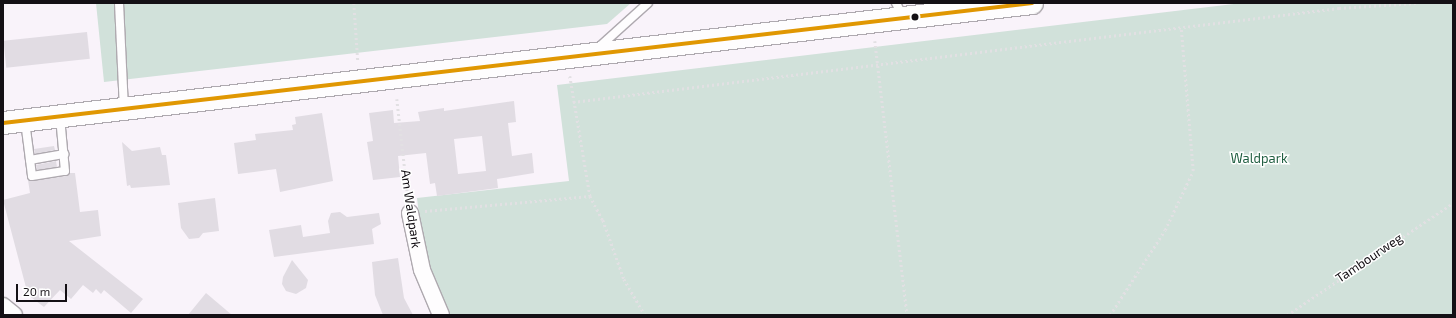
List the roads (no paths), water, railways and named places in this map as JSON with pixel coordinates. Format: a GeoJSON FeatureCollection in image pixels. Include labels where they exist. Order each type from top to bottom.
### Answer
{"type":"FeatureCollection","features":[{"type":"Feature","properties":{"kind":"main road"},"geometry":{"type":"LineString","coordinates":[[3,123],[873,22],[899,10],[1032,3]]}},
{"type":"Feature","properties":{"kind":"street","name":"Am Waldpark"},"geometry":{"type":"LineString","coordinates":[[410,213],[422,270],[441,315]]}},
{"type":"Feature","properties":{"kind":"street"},"geometry":{"type":"LineString","coordinates":[[3,306],[14,315]]}},
{"type":"Feature","properties":{"kind":"lane"},"geometry":{"type":"LineString","coordinates":[[119,3],[124,109]]}},
{"type":"Feature","properties":{"kind":"lane"},"geometry":{"type":"LineString","coordinates":[[589,56],[648,3]]}},
{"type":"Feature","properties":{"kind":"lane"},"geometry":{"type":"LineString","coordinates":[[25,120],[32,176],[65,171],[60,116]]}},
{"type":"Feature","properties":{"kind":"lane"},"geometry":{"type":"LineString","coordinates":[[30,160],[64,154]]}},
{"type":"Feature","properties":{"kind":"park label","name":"Waldpark"},"geometry":{"type":"Point","coordinates":[1259,158]}}]}
